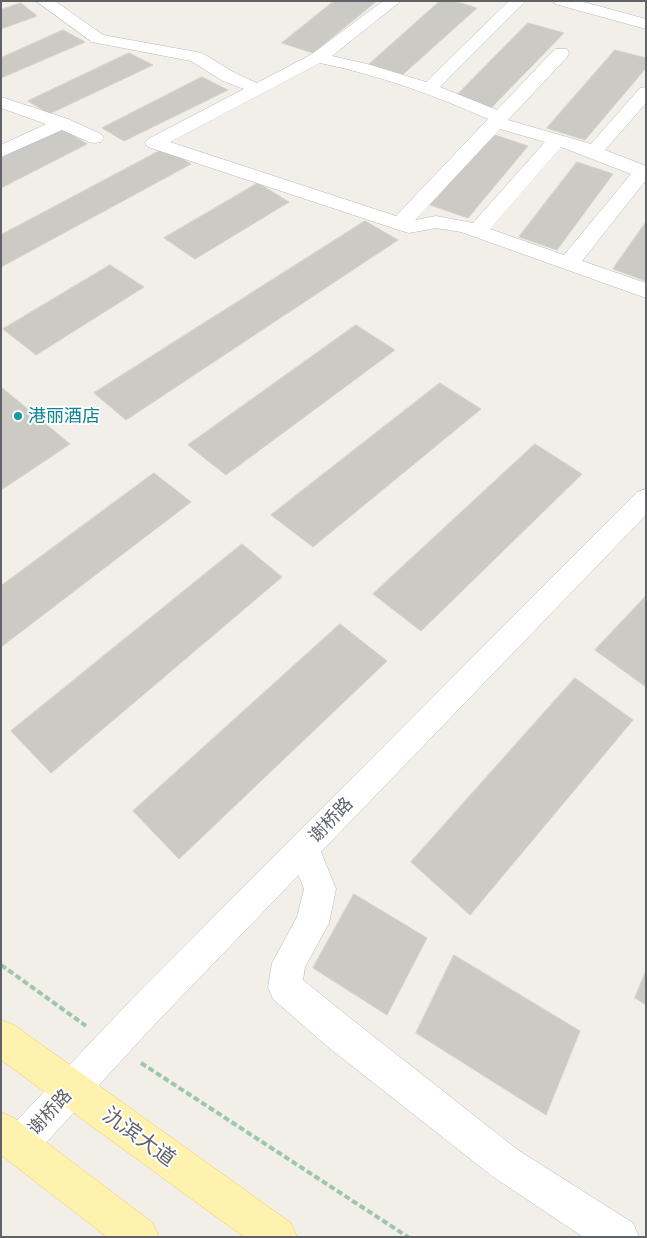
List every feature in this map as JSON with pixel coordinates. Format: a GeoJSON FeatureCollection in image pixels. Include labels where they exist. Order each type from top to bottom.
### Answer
{"type":"FeatureCollection","features":[{"type":"Feature","properties":{"kind":"main road","name":"氿滨大道"},"geometry":{"type":"LineString","coordinates":[[1,1038],[277,1237]]}},
{"type":"Feature","properties":{"kind":"main road"},"geometry":{"type":"LineString","coordinates":[[10,1138],[139,1237]]}},
{"type":"Feature","properties":{"kind":"street"},"geometry":{"type":"LineString","coordinates":[[44,1],[98,39],[196,57],[229,77],[258,89]]}},
{"type":"Feature","properties":{"kind":"street"},"geometry":{"type":"LineString","coordinates":[[392,1],[318,58],[154,143],[409,228],[436,222],[477,231],[646,291]]}},
{"type":"Feature","properties":{"kind":"street"},"geometry":{"type":"LineString","coordinates":[[429,88],[518,1]]}},
{"type":"Feature","properties":{"kind":"street"},"geometry":{"type":"LineString","coordinates":[[560,1],[646,24]]}},
{"type":"Feature","properties":{"kind":"street"},"geometry":{"type":"LineString","coordinates":[[606,1],[646,12]]}},
{"type":"Feature","properties":{"kind":"street"},"geometry":{"type":"LineString","coordinates":[[400,224],[562,53]]}},
{"type":"Feature","properties":{"kind":"street"},"geometry":{"type":"LineString","coordinates":[[318,58],[342,62],[429,88],[498,120],[593,152],[644,173],[568,263]]}},
{"type":"Feature","properties":{"kind":"street"},"geometry":{"type":"LineString","coordinates":[[593,152],[646,92]]}},
{"type":"Feature","properties":{"kind":"street"},"geometry":{"type":"LineString","coordinates":[[1,102],[62,123],[95,138]]}},
{"type":"Feature","properties":{"kind":"street"},"geometry":{"type":"LineString","coordinates":[[1,152],[62,123]]}},
{"type":"Feature","properties":{"kind":"street"},"geometry":{"type":"LineString","coordinates":[[477,231],[557,140]]}},
{"type":"Feature","properties":{"kind":"street","name":"谢桥路"},"geometry":{"type":"LineString","coordinates":[[10,1138],[72,1089],[142,1012],[164,992],[646,499]]}},
{"type":"Feature","properties":{"kind":"street"},"geometry":{"type":"LineString","coordinates":[[304,848],[320,889],[312,923],[289,963],[285,987],[340,1034],[505,1163],[619,1237]]}},
{"type":"Feature","properties":{"kind":"path"},"geometry":{"type":"LineString","coordinates":[[1,965],[113,1046],[408,1237]]}},
{"type":"Feature","properties":{"kind":"building"},"geometry":{"type":"Polygon","coordinates":[[[334,1],[377,1],[313,53],[282,43],[334,1]]]}},
{"type":"Feature","properties":{"kind":"building"},"geometry":{"type":"Polygon","coordinates":[[[440,1],[454,1],[477,8],[399,78],[366,67],[440,1]]]}},
{"type":"Feature","properties":{"kind":"building"},"geometry":{"type":"Polygon","coordinates":[[[21,3],[37,16],[1,29],[1,10],[21,3]]]}},
{"type":"Feature","properties":{"kind":"building"},"geometry":{"type":"Polygon","coordinates":[[[528,23],[564,33],[491,108],[455,97],[528,23]]]}},
{"type":"Feature","properties":{"kind":"building"},"geometry":{"type":"Polygon","coordinates":[[[63,30],[85,42],[1,78],[1,58],[63,30]]]}},
{"type":"Feature","properties":{"kind":"building"},"geometry":{"type":"Polygon","coordinates":[[[615,50],[646,58],[646,68],[585,140],[547,128],[615,50]]]}},
{"type":"Feature","properties":{"kind":"building"},"geometry":{"type":"Polygon","coordinates":[[[129,53],[153,65],[49,114],[28,101],[129,53]]]}},
{"type":"Feature","properties":{"kind":"building"},"geometry":{"type":"Polygon","coordinates":[[[202,77],[228,90],[124,141],[102,128],[202,77]]]}},
{"type":"Feature","properties":{"kind":"building"},"geometry":{"type":"Polygon","coordinates":[[[61,128],[87,144],[1,188],[1,158],[61,128]]]}},
{"type":"Feature","properties":{"kind":"building"},"geometry":{"type":"Polygon","coordinates":[[[492,134],[528,146],[468,218],[430,205],[492,134]]]}},
{"type":"Feature","properties":{"kind":"building"},"geometry":{"type":"Polygon","coordinates":[[[165,148],[191,164],[1,267],[1,235],[165,148]]]}},
{"type":"Feature","properties":{"kind":"building"},"geometry":{"type":"Polygon","coordinates":[[[577,162],[613,174],[557,250],[519,237],[577,162]]]}},
{"type":"Feature","properties":{"kind":"building"},"geometry":{"type":"Polygon","coordinates":[[[258,183],[289,202],[195,259],[164,238],[258,183]]]}},
{"type":"Feature","properties":{"kind":"building"},"geometry":{"type":"Polygon","coordinates":[[[365,221],[398,240],[126,420],[94,393],[365,221]]]}},
{"type":"Feature","properties":{"kind":"building"},"geometry":{"type":"Polygon","coordinates":[[[646,222],[646,281],[613,269],[646,222]]]}},
{"type":"Feature","properties":{"kind":"building"},"geometry":{"type":"Polygon","coordinates":[[[110,265],[144,287],[36,355],[3,329],[110,265]]]}},
{"type":"Feature","properties":{"kind":"building"},"geometry":{"type":"Polygon","coordinates":[[[356,325],[395,350],[226,475],[188,445],[356,325]]]}},
{"type":"Feature","properties":{"kind":"building"},"geometry":{"type":"Polygon","coordinates":[[[440,383],[481,409],[313,547],[271,515],[440,383]]]}},
{"type":"Feature","properties":{"kind":"building","name":"港丽酒店"},"geometry":{"type":"Polygon","coordinates":[[[1,387],[70,444],[1,490],[1,387]]]}},
{"type":"Feature","properties":{"kind":"building"},"geometry":{"type":"Polygon","coordinates":[[[535,444],[582,474],[421,631],[373,594],[535,444]]]}},
{"type":"Feature","properties":{"kind":"building"},"geometry":{"type":"Polygon","coordinates":[[[154,473],[191,502],[1,647],[1,586],[154,473]]]}},
{"type":"Feature","properties":{"kind":"building"},"geometry":{"type":"Polygon","coordinates":[[[242,544],[282,577],[51,773],[11,731],[242,544]]]}},
{"type":"Feature","properties":{"kind":"building"},"geometry":{"type":"Polygon","coordinates":[[[646,596],[646,687],[595,650],[646,596]]]}},
{"type":"Feature","properties":{"kind":"building"},"geometry":{"type":"Polygon","coordinates":[[[340,624],[387,661],[179,859],[133,811],[340,624]]]}},
{"type":"Feature","properties":{"kind":"building"},"geometry":{"type":"Polygon","coordinates":[[[575,678],[633,720],[470,915],[411,862],[575,678]]]}},
{"type":"Feature","properties":{"kind":"building"},"geometry":{"type":"Polygon","coordinates":[[[354,894],[427,938],[387,1015],[313,968],[354,894]]]}},
{"type":"Feature","properties":{"kind":"building"},"geometry":{"type":"Polygon","coordinates":[[[454,955],[580,1031],[546,1115],[416,1033],[454,955]]]}},
{"type":"Feature","properties":{"kind":"building"},"geometry":{"type":"Polygon","coordinates":[[[646,971],[646,1005],[635,998],[646,971]]]}},
{"type":"Feature","properties":{"kind":"place","name":"港丽酒店"},"geometry":{"type":"Point","coordinates":[18,416]}}]}
